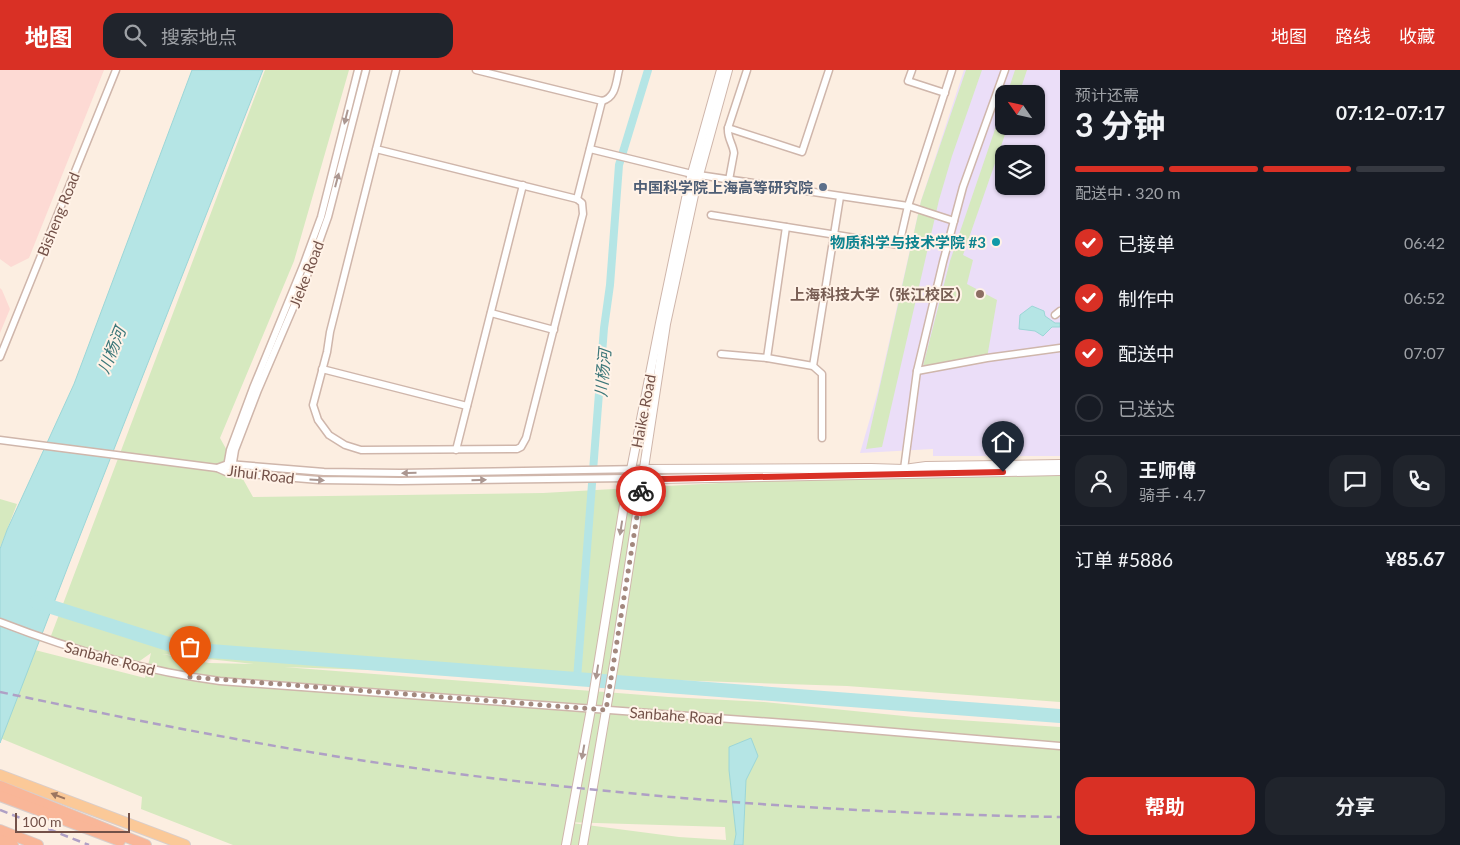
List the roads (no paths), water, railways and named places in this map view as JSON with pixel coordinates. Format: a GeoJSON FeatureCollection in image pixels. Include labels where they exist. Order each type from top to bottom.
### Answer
{"type":"FeatureCollection","features":[{"type":"Feature","properties":{"kind":"highway"},"geometry":{"type":"LineString","coordinates":[[0,786],[146,845]]}},
{"type":"Feature","properties":{"kind":"highway"},"geometry":{"type":"LineString","coordinates":[[0,796],[131,845]]}},
{"type":"Feature","properties":{"kind":"highway"},"geometry":{"type":"LineString","coordinates":[[0,830],[38,845]]}},
{"type":"Feature","properties":{"kind":"highway"},"geometry":{"type":"LineString","coordinates":[[0,840],[13,845]]}},
{"type":"Feature","properties":{"kind":"main road"},"geometry":{"type":"LineString","coordinates":[[0,775],[185,845]]}},
{"type":"Feature","properties":{"kind":"street","name":"Bisheng Road"},"geometry":{"type":"LineString","coordinates":[[0,357],[116,70]]}},
{"type":"Feature","properties":{"kind":"street","name":"Jieke Road"},"geometry":{"type":"LineString","coordinates":[[229,468],[230,450],[321,217],[358,70]]}},
{"type":"Feature","properties":{"kind":"street","name":"Jieke Road"},"geometry":{"type":"LineString","coordinates":[[229,468],[238,441],[308,273],[328,217],[366,70]]}},
{"type":"Feature","properties":{"kind":"street"},"geometry":{"type":"LineString","coordinates":[[376,149],[577,199],[582,203],[583,214],[554,330],[526,438],[521,447],[513,450],[370,451],[353,448],[337,440],[322,427],[313,409],[330,332],[376,149],[396,70]]}},
{"type":"Feature","properties":{"kind":"street"},"geometry":{"type":"LineString","coordinates":[[476,70],[602,101],[608,100],[612,95],[620,70]]}},
{"type":"Feature","properties":{"kind":"street","name":"Haike Road"},"geometry":{"type":"LineString","coordinates":[[566,845],[630,474],[671,266],[721,70]]}},
{"type":"Feature","properties":{"kind":"street","name":"Haike Road"},"geometry":{"type":"LineString","coordinates":[[583,845],[615,658],[666,324],[695,175],[728,70]]}},
{"type":"Feature","properties":{"kind":"street"},"geometry":{"type":"LineString","coordinates":[[729,180],[734,149],[728,137],[728,128],[747,70]]}},
{"type":"Feature","properties":{"kind":"street"},"geometry":{"type":"LineString","coordinates":[[728,128],[802,152],[829,70]]}},
{"type":"Feature","properties":{"kind":"street"},"geometry":{"type":"LineString","coordinates":[[912,70],[908,81],[945,93]]}},
{"type":"Feature","properties":{"kind":"street"},"geometry":{"type":"LineString","coordinates":[[712,215],[899,246],[908,206],[952,70]]}},
{"type":"Feature","properties":{"kind":"street"},"geometry":{"type":"LineString","coordinates":[[904,469],[917,371],[954,221],[963,187],[1005,70]]}},
{"type":"Feature","properties":{"kind":"street"},"geometry":{"type":"LineString","coordinates":[[577,199],[602,101]]}},
{"type":"Feature","properties":{"kind":"street"},"geometry":{"type":"LineString","coordinates":[[590,149],[695,175],[908,206],[954,221]]}},
{"type":"Feature","properties":{"kind":"street"},"geometry":{"type":"LineString","coordinates":[[456,450],[523,185]]}},
{"type":"Feature","properties":{"kind":"street"},"geometry":{"type":"LineString","coordinates":[[813,366],[840,196]]}},
{"type":"Feature","properties":{"kind":"street"},"geometry":{"type":"LineString","coordinates":[[767,358],[786,227]]}},
{"type":"Feature","properties":{"kind":"street"},"geometry":{"type":"LineString","coordinates":[[491,312],[554,330]]}},
{"type":"Feature","properties":{"kind":"street"},"geometry":{"type":"LineString","coordinates":[[917,371],[987,358],[1060,348]]}},
{"type":"Feature","properties":{"kind":"street"},"geometry":{"type":"LineString","coordinates":[[721,354],[767,358],[813,366],[822,374],[822,438]]}},
{"type":"Feature","properties":{"kind":"street"},"geometry":{"type":"LineString","coordinates":[[322,370],[468,406]]}},
{"type":"Feature","properties":{"kind":"street","name":"Jihui Road"},"geometry":{"type":"LineString","coordinates":[[0,440],[217,468],[324,472],[605,470],[643,478],[659,479],[1060,471]]}},
{"type":"Feature","properties":{"kind":"street","name":"Jihui Road"},"geometry":{"type":"LineString","coordinates":[[229,468],[319,480],[400,481],[605,478],[630,474],[644,469],[904,469],[926,466],[1060,464]]}},
{"type":"Feature","properties":{"kind":"street","name":"Sanbahe Road"},"geometry":{"type":"LineString","coordinates":[[0,622],[48,641],[134,666],[197,678],[606,708],[734,720],[822,725],[1060,746]]}},
{"type":"Feature","properties":{"kind":"water"},"geometry":{"type":"Polygon","coordinates":[[[192,70],[263,70],[0,743],[0,549],[74,384],[192,70]]]}},
{"type":"Feature","properties":{"kind":"water"},"geometry":{"type":"Polygon","coordinates":[[[1032,306],[1044,311],[1045,316],[1055,323],[1060,323],[1060,327],[1052,327],[1043,336],[1035,331],[1019,329],[1020,315],[1032,306]]]}},
{"type":"Feature","properties":{"kind":"water"},"geometry":{"type":"Polygon","coordinates":[[[751,738],[758,756],[746,780],[743,845],[734,845],[736,834],[729,770],[729,747],[751,738]]]}},
{"type":"Feature","properties":{"kind":"waterway","name":"川杨河"},"geometry":{"type":"LineString","coordinates":[[577,679],[604,328],[610,285],[619,165],[648,70]]}},
{"type":"Feature","properties":{"kind":"waterway"},"geometry":{"type":"LineString","coordinates":[[36,602],[184,649],[1060,716]]}},
{"type":"Feature","properties":{"kind":"railway"},"geometry":{"type":"LineString","coordinates":[[0,692],[89,711],[314,753],[534,783],[709,800],[797,806],[972,815],[1060,817]]}},
{"type":"Feature","properties":{"kind":"railway"},"geometry":{"type":"LineString","coordinates":[[0,810],[89,845]]}},
{"type":"Feature","properties":{"kind":"place","name":"中国科学院上海高等研究院"},"geometry":{"type":"Point","coordinates":[823,187]}},
{"type":"Feature","properties":{"kind":"place","name":"物质科学与技术学院 #3"},"geometry":{"type":"Point","coordinates":[996,242]}},
{"type":"Feature","properties":{"kind":"place","name":"上海科技大学（张江校区）"},"geometry":{"type":"Point","coordinates":[980,294]}}]}
